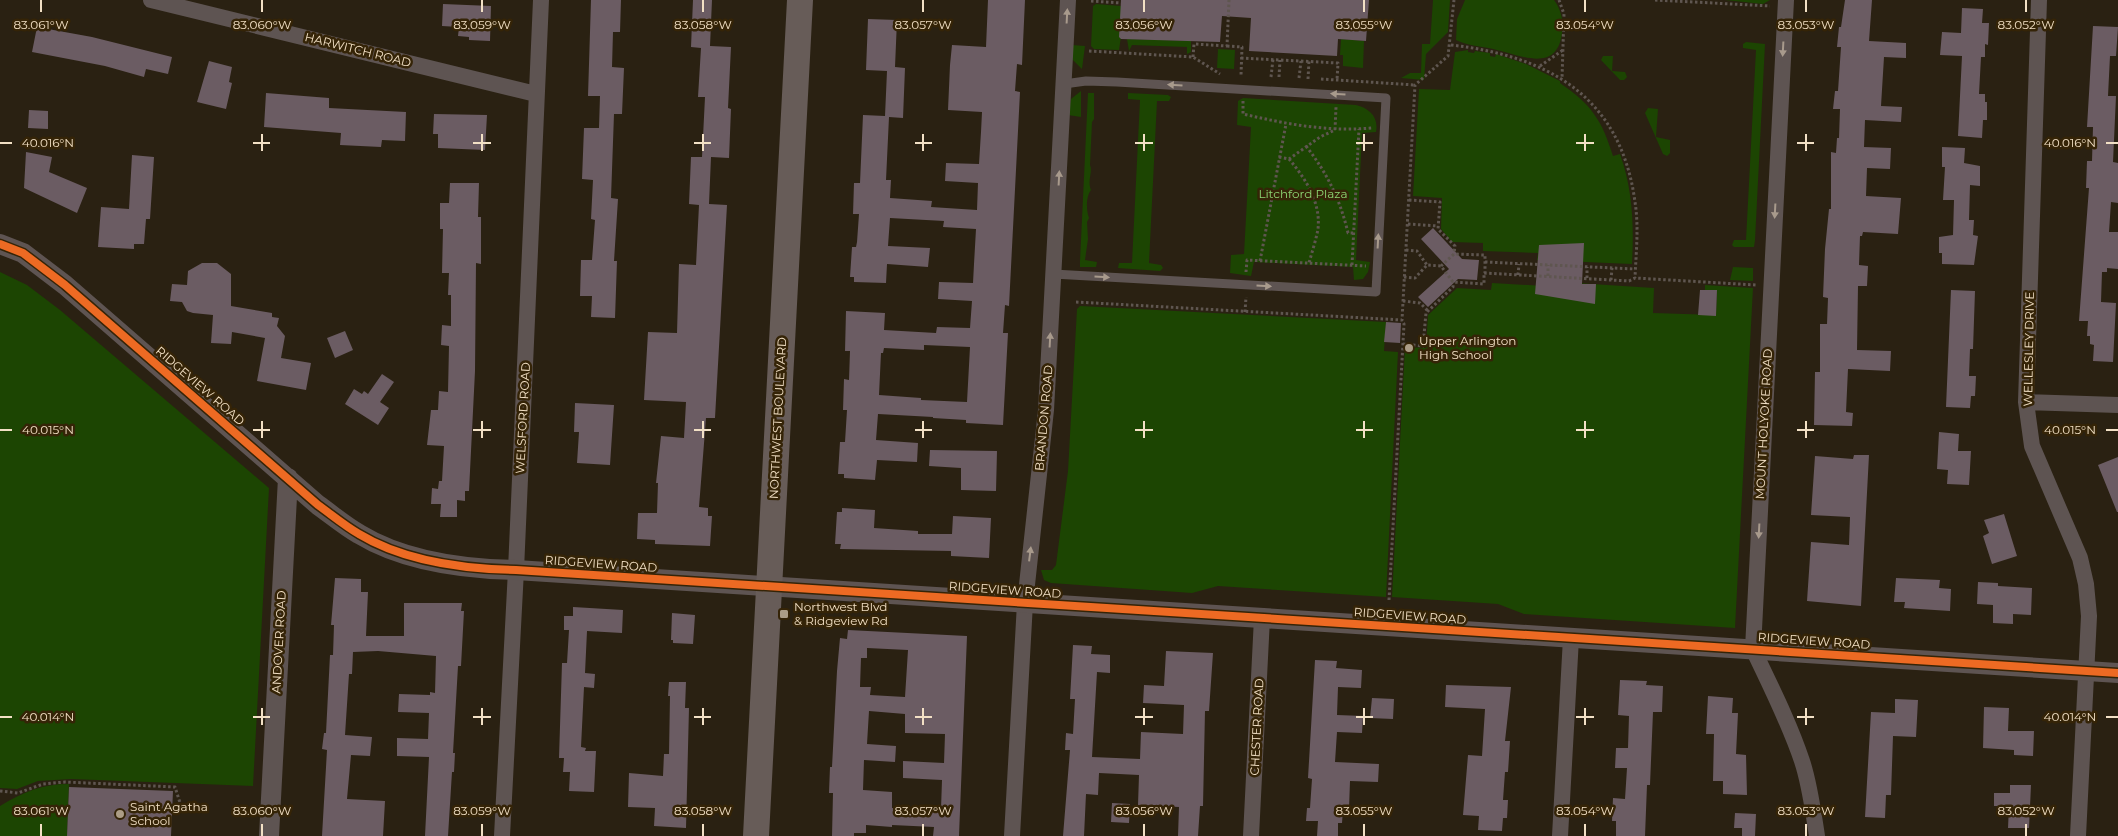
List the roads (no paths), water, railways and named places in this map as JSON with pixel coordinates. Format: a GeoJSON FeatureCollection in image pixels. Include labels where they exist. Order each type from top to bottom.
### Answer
{"type":"FeatureCollection","features":[{"type":"Feature","properties":{"kind":"main road","name":"NORTHWEST BOULEVARD"},"geometry":{"type":"LineString","coordinates":[[756,836],[800,0]]}},
{"type":"Feature","properties":{"kind":"street","name":"HARWITCH ROAD"},"geometry":{"type":"LineString","coordinates":[[151,0],[536,94]]}},
{"type":"Feature","properties":{"kind":"street","name":"WELSFORD ROAD"},"geometry":{"type":"LineString","coordinates":[[502,836],[516,570],[541,0]]}},
{"type":"Feature","properties":{"kind":"street","name":"BRANDON ROAD"},"geometry":{"type":"LineString","coordinates":[[1012,836],[1025,603],[1046,410],[1068,0]]}},
{"type":"Feature","properties":{"kind":"street","name":"WELLESLEY DRIVE"},"geometry":{"type":"LineString","coordinates":[[2039,0],[2026,402],[2032,446],[2043,475],[2071,532],[2086,584],[2089,616],[2078,836]]}},
{"type":"Feature","properties":{"kind":"street","name":"MOUNT HOLYOKE ROAD"},"geometry":{"type":"LineString","coordinates":[[1778,3],[1753,648],[1776,697],[1802,761],[1817,836]]}},
{"type":"Feature","properties":{"kind":"street","name":"RIDGEVIEW ROAD"},"geometry":{"type":"LineString","coordinates":[[0,244],[23,254],[65,285],[318,505],[359,534],[378,544],[440,563],[482,569],[1753,648],[2118,673]]}},
{"type":"Feature","properties":{"kind":"street"},"geometry":{"type":"LineString","coordinates":[[2026,402],[2118,405]]}},
{"type":"Feature","properties":{"kind":"street","name":"ANDOVER ROAD"},"geometry":{"type":"LineString","coordinates":[[269,836],[288,478]]}},
{"type":"Feature","properties":{"kind":"street","name":"CHESTER ROAD"},"geometry":{"type":"LineString","coordinates":[[1251,836],[1262,618]]}},
{"type":"Feature","properties":{"kind":"street"},"geometry":{"type":"LineString","coordinates":[[1560,836],[1570,638]]}},
{"type":"Feature","properties":{"kind":"lane"},"geometry":{"type":"LineString","coordinates":[[1054,274],[1376,292],[1385,127],[1386,98],[1116,82],[1086,81],[1064,84]]}},
{"type":"Feature","properties":{"kind":"place","name":"Upper Arlington High School"},"geometry":{"type":"Point","coordinates":[1409,348]}},
{"type":"Feature","properties":{"kind":"place","name":"Northwest Blvd & Ridgeview Rd"},"geometry":{"type":"Point","coordinates":[784,614]}},
{"type":"Feature","properties":{"kind":"place","name":"Saint Agatha School"},"geometry":{"type":"Point","coordinates":[120,814]}},
{"type":"Feature","properties":{"kind":"park label","name":"Litchford Plaza"},"geometry":{"type":"Point","coordinates":[1303,194]}}]}
